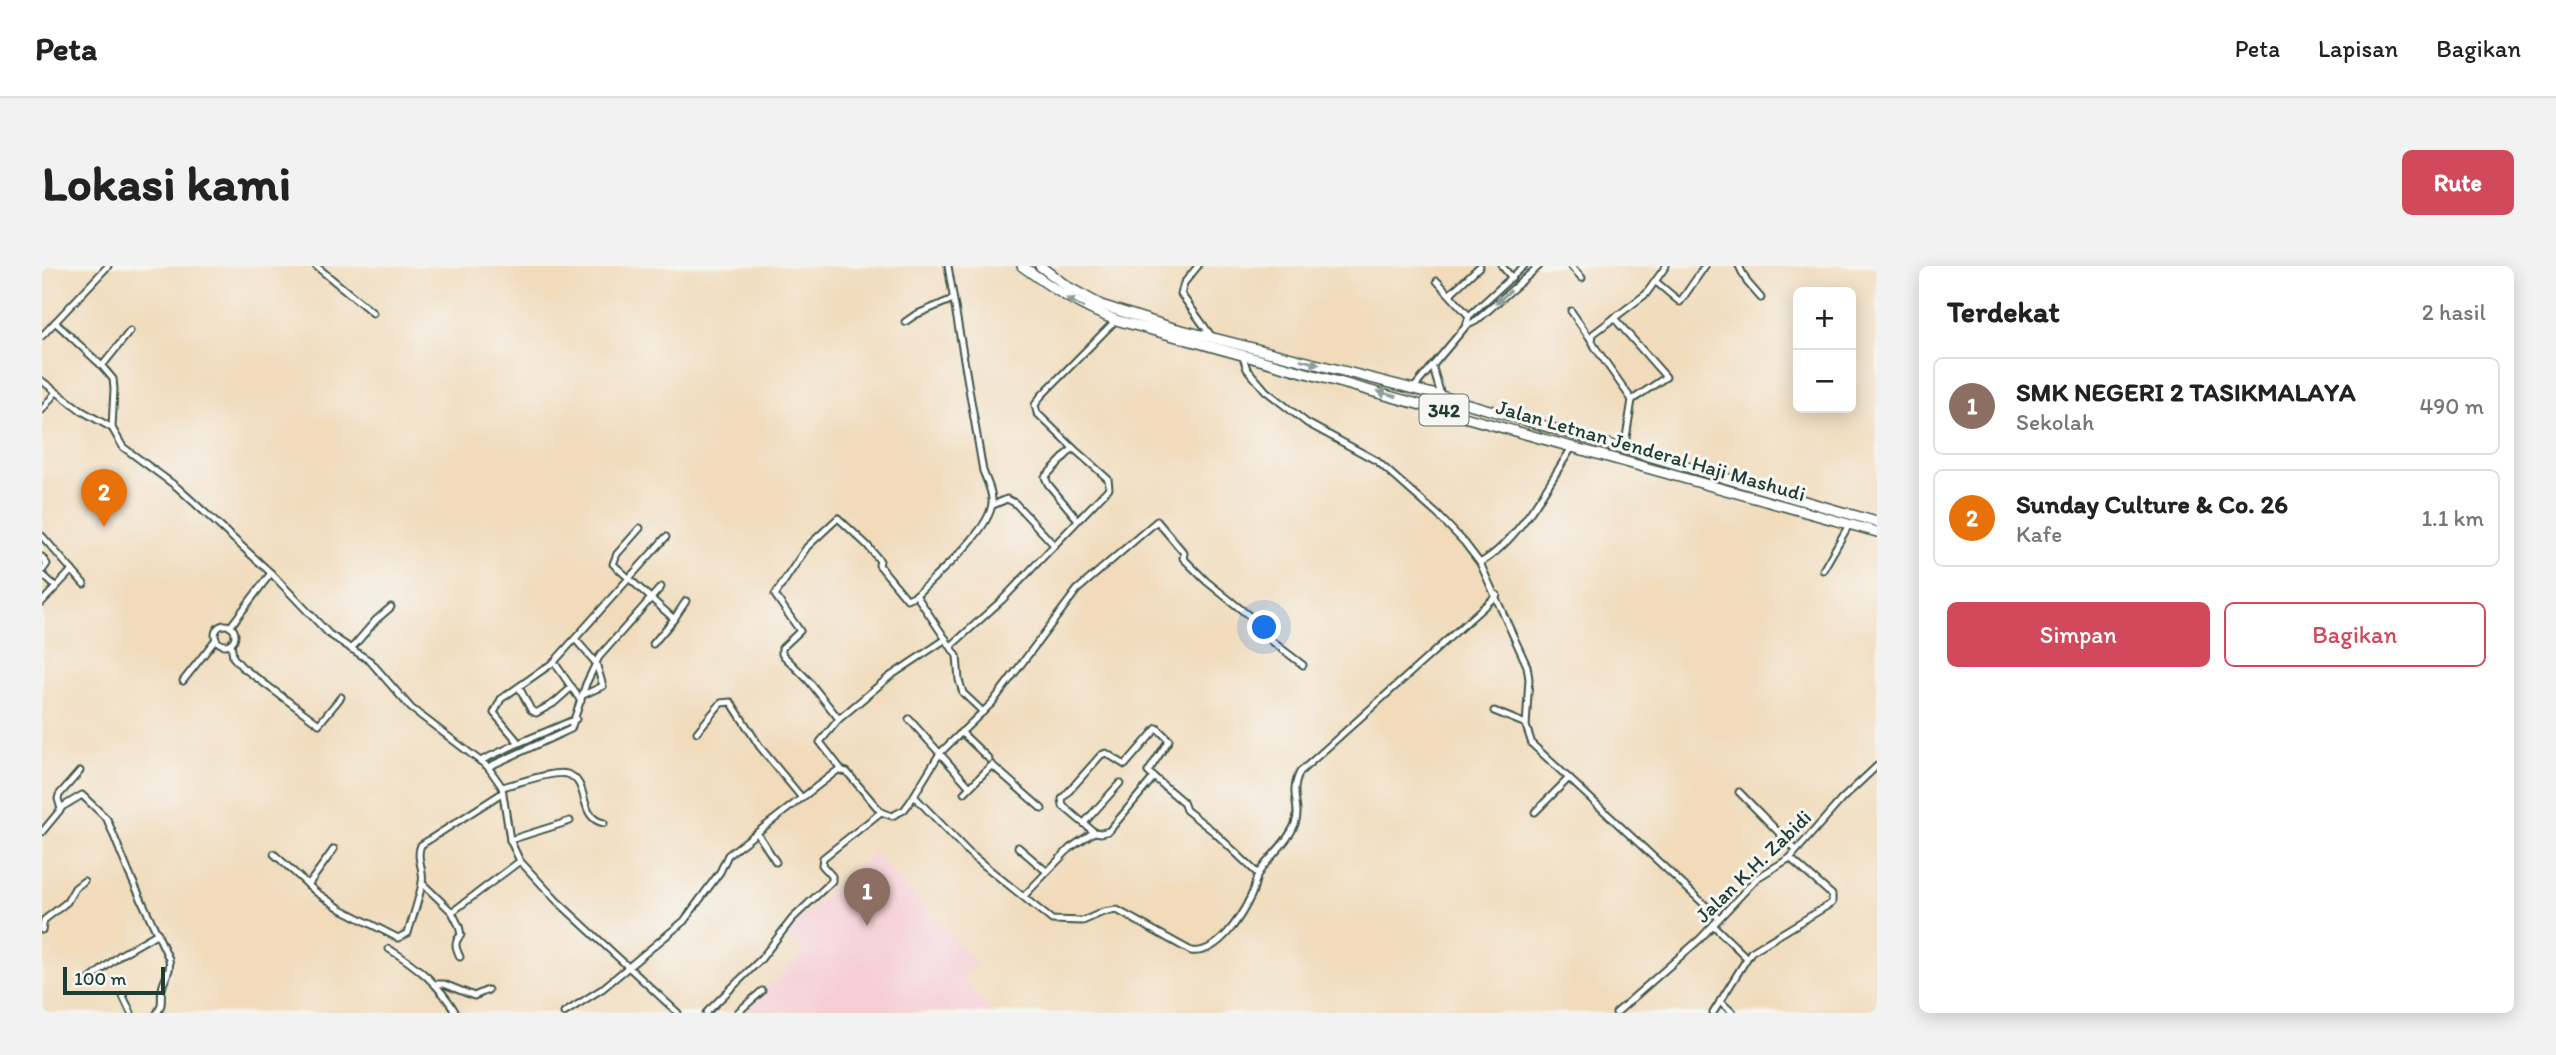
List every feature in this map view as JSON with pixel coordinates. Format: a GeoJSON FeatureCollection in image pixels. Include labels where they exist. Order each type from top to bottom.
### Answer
{"type":"FeatureCollection","features":[{"type":"Feature","properties":{"kind":"main road","name":"Jalan Letnan Jenderal Haji Mashudi"},"geometry":{"type":"LineString","coordinates":[[1022,266],[1067,299],[1116,320],[1877,532]]}},
{"type":"Feature","properties":{"kind":"main road","name":"Jalan Letnan Jenderal Haji Mashudi"},"geometry":{"type":"LineString","coordinates":[[1040,266],[1068,287],[1101,305],[1212,337],[1441,396],[1877,522]]}},
{"type":"Feature","properties":{"kind":"street"},"geometry":{"type":"LineString","coordinates":[[42,336],[108,266]]}},
{"type":"Feature","properties":{"kind":"street"},"geometry":{"type":"LineString","coordinates":[[316,266],[373,313]]}},
{"type":"Feature","properties":{"kind":"street"},"geometry":{"type":"LineString","coordinates":[[839,719],[808,680],[781,653],[782,648],[800,631],[775,599],[776,591],[807,547],[838,519],[867,545],[880,561],[879,565],[907,599],[916,595],[974,535],[987,520],[993,505],[983,471],[948,266]]}},
{"type":"Feature","properties":{"kind":"street"},"geometry":{"type":"LineString","coordinates":[[1198,266],[1182,286],[1181,294],[1212,337]]}},
{"type":"Feature","properties":{"kind":"street"},"geometry":{"type":"LineString","coordinates":[[1450,294],[1480,266]]}},
{"type":"Feature","properties":{"kind":"street"},"geometry":{"type":"LineString","coordinates":[[1502,266],[1512,278]]}},
{"type":"Feature","properties":{"kind":"street"},"geometry":{"type":"LineString","coordinates":[[1413,389],[1466,326],[1469,316],[1524,266]]}},
{"type":"Feature","properties":{"kind":"street"},"geometry":{"type":"LineString","coordinates":[[1466,326],[1476,321],[1539,266]]}},
{"type":"Feature","properties":{"kind":"street"},"geometry":{"type":"LineString","coordinates":[[1592,341],[1593,334],[1646,294],[1666,266]]}},
{"type":"Feature","properties":{"kind":"street"},"geometry":{"type":"LineString","coordinates":[[1655,281],[1680,302],[1705,266]]}},
{"type":"Feature","properties":{"kind":"street"},"geometry":{"type":"LineString","coordinates":[[1739,266],[1747,282],[1761,298]]}},
{"type":"Feature","properties":{"kind":"street"},"geometry":{"type":"LineString","coordinates":[[1572,267],[1582,278]]}},
{"type":"Feature","properties":{"kind":"street"},"geometry":{"type":"LineString","coordinates":[[1437,281],[1469,316]]}},
{"type":"Feature","properties":{"kind":"street"},"geometry":{"type":"LineString","coordinates":[[905,322],[953,299]]}},
{"type":"Feature","properties":{"kind":"street"},"geometry":{"type":"LineString","coordinates":[[1571,311],[1632,400],[1624,450]]}},
{"type":"Feature","properties":{"kind":"street"},"geometry":{"type":"LineString","coordinates":[[1614,318],[1666,377],[1632,400]]}},
{"type":"Feature","properties":{"kind":"street"},"geometry":{"type":"LineString","coordinates":[[951,646],[1002,600],[1110,485],[1108,480],[1037,413],[1036,402],[1116,320]]}},
{"type":"Feature","properties":{"kind":"street"},"geometry":{"type":"LineString","coordinates":[[55,322],[103,366],[113,379],[112,429]]}},
{"type":"Feature","properties":{"kind":"street"},"geometry":{"type":"LineString","coordinates":[[103,366],[130,331]]}},
{"type":"Feature","properties":{"kind":"street"},"geometry":{"type":"LineString","coordinates":[[1242,354],[1247,369],[1266,391],[1307,424],[1377,461],[1464,542],[1480,563],[1497,595],[1529,673],[1526,724],[1532,744],[1719,918]]}},
{"type":"Feature","properties":{"kind":"street"},"geometry":{"type":"LineString","coordinates":[[1433,368],[1441,396]]}},
{"type":"Feature","properties":{"kind":"street"},"geometry":{"type":"LineString","coordinates":[[42,382],[112,429],[123,447],[177,487],[271,573],[329,634],[375,666],[411,708],[488,767],[502,790],[510,840],[520,861],[556,900],[678,1013]]}},
{"type":"Feature","properties":{"kind":"street"},"geometry":{"type":"LineString","coordinates":[[42,410],[55,393]]}},
{"type":"Feature","properties":{"kind":"street"},"geometry":{"type":"LineString","coordinates":[[1480,563],[1505,543],[1573,446]]}},
{"type":"Feature","properties":{"kind":"street"},"geometry":{"type":"LineString","coordinates":[[1073,448],[1045,477],[1078,520]]}},
{"type":"Feature","properties":{"kind":"street"},"geometry":{"type":"LineString","coordinates":[[993,505],[1007,499],[1016,503],[1054,545]]}},
{"type":"Feature","properties":{"kind":"street"},"geometry":{"type":"LineString","coordinates":[[946,639],[889,677],[839,719],[820,742],[881,812],[892,816],[904,810],[940,753],[992,703],[1077,590],[1157,522],[1184,554],[1183,558],[1206,581],[1253,619],[1252,625],[1303,665]]}},
{"type":"Feature","properties":{"kind":"street"},"geometry":{"type":"LineString","coordinates":[[1823,570],[1850,523]]}},
{"type":"Feature","properties":{"kind":"street"},"geometry":{"type":"LineString","coordinates":[[640,527],[613,559],[615,568],[674,619]]}},
{"type":"Feature","properties":{"kind":"street"},"geometry":{"type":"LineString","coordinates":[[42,536],[84,584]]}},
{"type":"Feature","properties":{"kind":"street"},"geometry":{"type":"LineString","coordinates":[[519,743],[494,713],[498,702],[554,662],[666,537]]}},
{"type":"Feature","properties":{"kind":"street"},"geometry":{"type":"LineString","coordinates":[[42,557],[47,564],[42,573],[56,587]]}},
{"type":"Feature","properties":{"kind":"street"},"geometry":{"type":"LineString","coordinates":[[42,601],[72,570]]}},
{"type":"Feature","properties":{"kind":"street"},"geometry":{"type":"LineString","coordinates":[[230,627],[271,573]]}},
{"type":"Feature","properties":{"kind":"street"},"geometry":{"type":"LineString","coordinates":[[488,767],[571,729],[596,663],[661,587]]}},
{"type":"Feature","properties":{"kind":"street"},"geometry":{"type":"LineString","coordinates":[[916,595],[957,656],[960,687],[983,712]]}},
{"type":"Feature","properties":{"kind":"street"},"geometry":{"type":"LineString","coordinates":[[914,796],[959,844],[1052,920],[1083,922],[1103,912],[1118,910],[1191,951],[1200,952],[1210,948],[1226,934],[1244,910],[1253,893],[1258,874],[1289,836],[1297,814],[1293,788],[1300,772],[1497,595]]}},
{"type":"Feature","properties":{"kind":"street"},"geometry":{"type":"LineString","coordinates":[[653,644],[686,601]]}},
{"type":"Feature","properties":{"kind":"street"},"geometry":{"type":"LineString","coordinates":[[351,649],[391,607]]}},
{"type":"Feature","properties":{"kind":"street"},"geometry":{"type":"LineString","coordinates":[[183,681],[216,639],[218,629],[225,625],[230,627],[235,635],[231,643],[233,657],[242,667],[319,724],[341,696]]}},
{"type":"Feature","properties":{"kind":"street"},"geometry":{"type":"LineString","coordinates":[[216,639],[224,645],[231,643]]}},
{"type":"Feature","properties":{"kind":"street"},"geometry":{"type":"LineString","coordinates":[[575,639],[596,663],[603,686],[582,698]]}},
{"type":"Feature","properties":{"kind":"street"},"geometry":{"type":"LineString","coordinates":[[554,662],[582,698]]}},
{"type":"Feature","properties":{"kind":"street"},"geometry":{"type":"LineString","coordinates":[[519,687],[536,713],[554,703],[572,687]]}},
{"type":"Feature","properties":{"kind":"street"},"geometry":{"type":"LineString","coordinates":[[697,732],[721,704],[731,702],[760,747],[802,797]]}},
{"type":"Feature","properties":{"kind":"street"},"geometry":{"type":"LineString","coordinates":[[1494,711],[1526,724]]}},
{"type":"Feature","properties":{"kind":"street"},"geometry":{"type":"LineString","coordinates":[[480,761],[576,719]]}},
{"type":"Feature","properties":{"kind":"street"},"geometry":{"type":"LineString","coordinates":[[909,719],[969,786]]}},
{"type":"Feature","properties":{"kind":"street"},"geometry":{"type":"LineString","coordinates":[[1154,777],[1109,831],[1094,832],[1061,802],[1065,794],[1104,753],[1127,764],[1157,728],[1169,740],[1148,770],[1183,802],[1186,810],[1214,832],[1258,874]]}},
{"type":"Feature","properties":{"kind":"street"},"geometry":{"type":"LineString","coordinates":[[548,731],[552,739]]}},
{"type":"Feature","properties":{"kind":"street"},"geometry":{"type":"LineString","coordinates":[[961,732],[989,759]]}},
{"type":"Feature","properties":{"kind":"street"},"geometry":{"type":"LineString","coordinates":[[532,738],[536,747]]}},
{"type":"Feature","properties":{"kind":"street"},"geometry":{"type":"LineString","coordinates":[[964,793],[993,765],[1042,809]]}},
{"type":"Feature","properties":{"kind":"street","name":"Jalan K.H. Zabidi"},"geometry":{"type":"LineString","coordinates":[[1616,1013],[1713,925],[1757,878],[1790,858],[1842,799],[1877,766]]}},
{"type":"Feature","properties":{"kind":"street"},"geometry":{"type":"LineString","coordinates":[[564,1013],[602,989],[684,921],[720,872],[728,855],[841,769]]}},
{"type":"Feature","properties":{"kind":"street"},"geometry":{"type":"LineString","coordinates":[[62,807],[59,795],[80,771]]}},
{"type":"Feature","properties":{"kind":"street"},"geometry":{"type":"LineString","coordinates":[[274,854],[308,885],[341,909],[398,938],[408,933],[422,883],[423,874],[418,853],[421,845],[502,790],[557,773],[567,774],[577,780],[587,812],[604,823]]}},
{"type":"Feature","properties":{"kind":"street"},"geometry":{"type":"LineString","coordinates":[[1535,812],[1569,778]]}},
{"type":"Feature","properties":{"kind":"street"},"geometry":{"type":"LineString","coordinates":[[1084,824],[1120,783]]}},
{"type":"Feature","properties":{"kind":"street"},"geometry":{"type":"LineString","coordinates":[[1739,792],[1796,850]]}},
{"type":"Feature","properties":{"kind":"street"},"geometry":{"type":"LineString","coordinates":[[42,832],[62,807],[82,795],[107,819],[170,966],[162,986],[161,1008],[157,1013]]}},
{"type":"Feature","properties":{"kind":"street"},"geometry":{"type":"LineString","coordinates":[[706,1013],[761,958],[792,919],[832,881],[832,876],[822,865],[823,858],[881,812]]}},
{"type":"Feature","properties":{"kind":"street"},"geometry":{"type":"LineString","coordinates":[[510,840],[570,821]]}},
{"type":"Feature","properties":{"kind":"street"},"geometry":{"type":"LineString","coordinates":[[1024,896],[1070,848],[1094,832]]}},
{"type":"Feature","properties":{"kind":"street"},"geometry":{"type":"LineString","coordinates":[[757,833],[776,862]]}},
{"type":"Feature","properties":{"kind":"street"},"geometry":{"type":"LineString","coordinates":[[1018,847],[1046,871]]}},
{"type":"Feature","properties":{"kind":"street"},"geometry":{"type":"LineString","coordinates":[[308,885],[334,849]]}},
{"type":"Feature","properties":{"kind":"street"},"geometry":{"type":"LineString","coordinates":[[1713,1013],[1746,957],[1756,948],[1832,902],[1832,895],[1790,858]]}},
{"type":"Feature","properties":{"kind":"street"},"geometry":{"type":"LineString","coordinates":[[452,912],[520,861]]}},
{"type":"Feature","properties":{"kind":"street"},"geometry":{"type":"LineString","coordinates":[[42,930],[44,920],[67,902],[73,890],[83,881]]}},
{"type":"Feature","properties":{"kind":"street"},"geometry":{"type":"LineString","coordinates":[[422,883],[452,912],[461,935],[455,946],[460,957]]}},
{"type":"Feature","properties":{"kind":"street"},"geometry":{"type":"LineString","coordinates":[[1713,925],[1746,957]]}},
{"type":"Feature","properties":{"kind":"street"},"geometry":{"type":"LineString","coordinates":[[87,982],[120,955],[158,933]]}},
{"type":"Feature","properties":{"kind":"street"},"geometry":{"type":"LineString","coordinates":[[389,950],[436,984],[449,999],[456,1013]]}},
{"type":"Feature","properties":{"kind":"street"},"geometry":{"type":"LineString","coordinates":[[436,984],[444,984],[474,996],[488,990]]}},
{"type":"Feature","properties":{"kind":"street"},"geometry":{"type":"LineString","coordinates":[[737,1013],[762,991]]}},
{"type":"Feature","properties":{"kind":"street"},"geometry":{"type":"LineString","coordinates":[[122,996],[131,1013]]}},
{"type":"Feature","properties":{"kind":"street"},"geometry":{"type":"LineString","coordinates":[[1720,1000],[1732,1013]]}},
{"type":"Feature","properties":{"kind":"shaded area"},"geometry":{"type":"Polygon","coordinates":[[[873,852],[977,964],[961,978],[993,1013],[754,1013],[747,1005],[804,953],[785,933],[873,852]]]}},
{"type":"Feature","properties":{"kind":"place","name":"Sunday Culture & Co. 26"},"geometry":{"type":"Point","coordinates":[104,527]}},
{"type":"Feature","properties":{"kind":"place","name":"SMK NEGERI 2 TASIKMALAYA"},"geometry":{"type":"Point","coordinates":[867,926]}}]}
